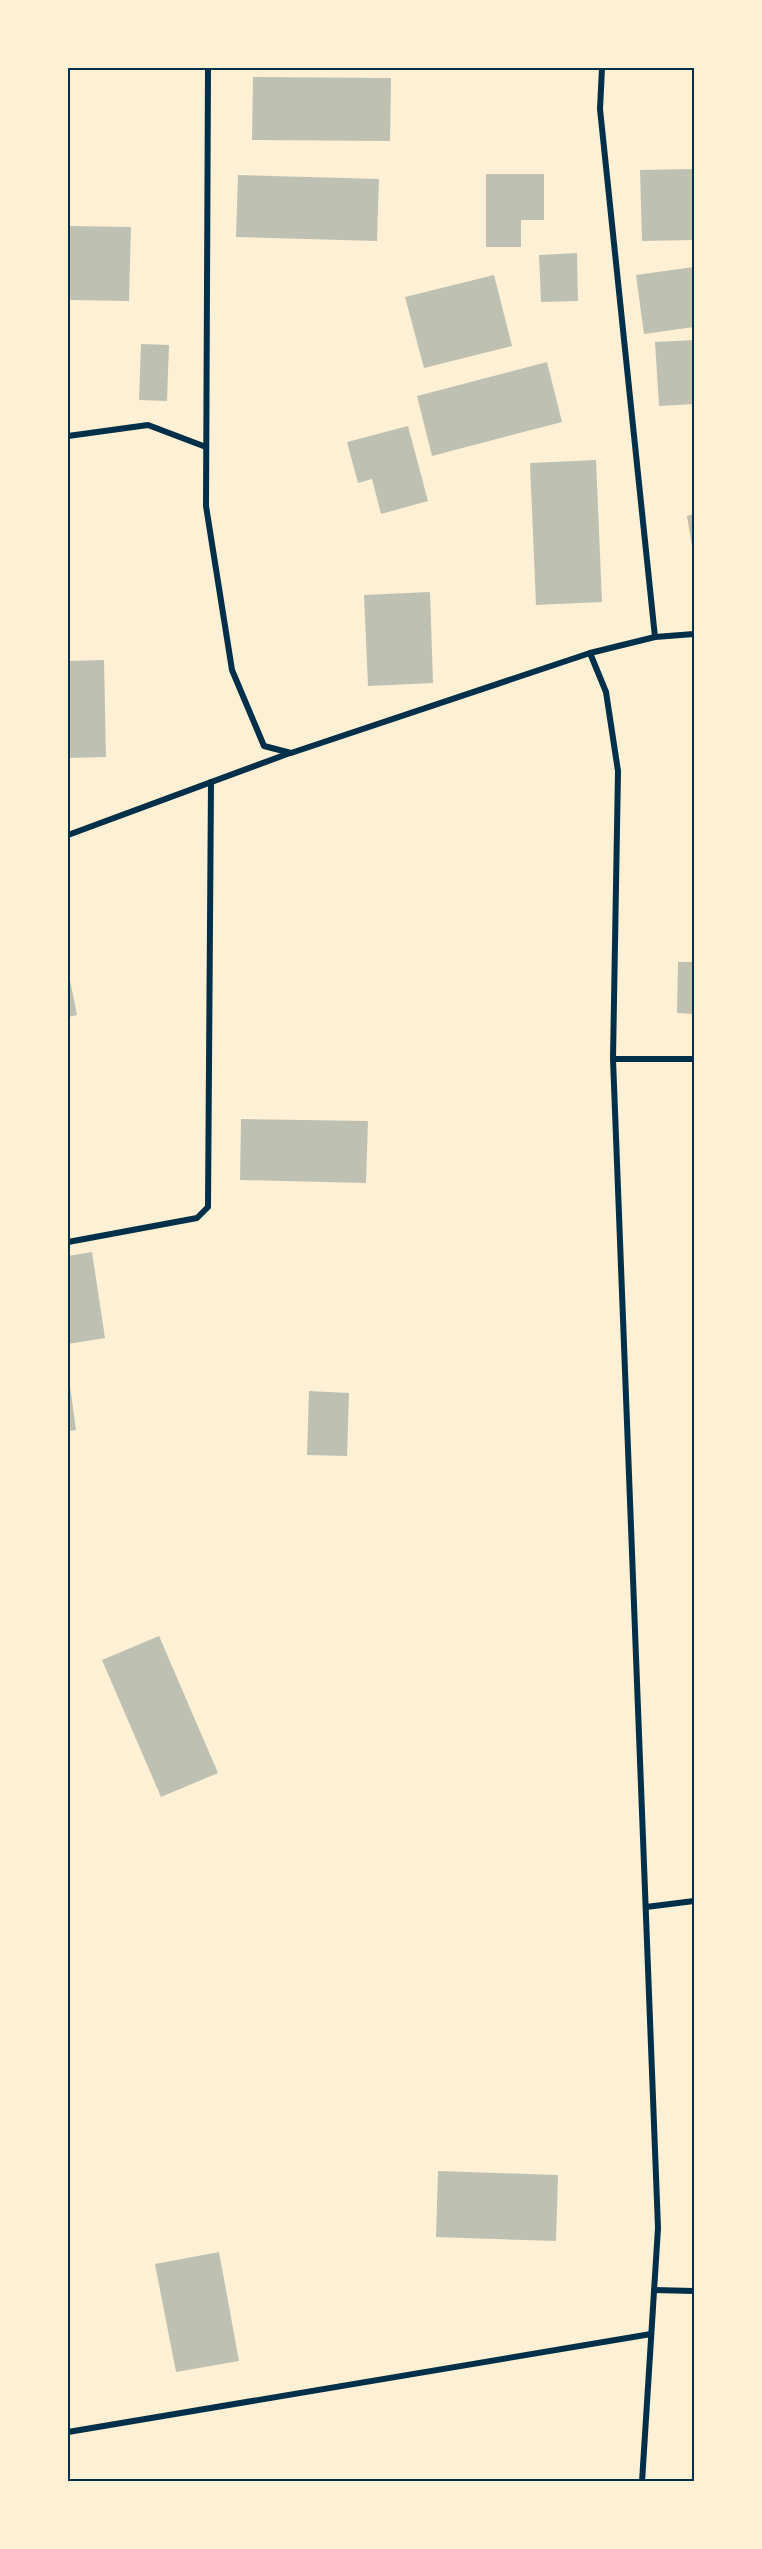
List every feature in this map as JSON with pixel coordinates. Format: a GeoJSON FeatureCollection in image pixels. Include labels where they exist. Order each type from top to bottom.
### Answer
{"type":"FeatureCollection","features":[{"type":"Feature","properties":{"kind":"street"},"geometry":{"type":"LineString","coordinates":[[208,68],[206,506],[232,670],[251,721],[264,746],[291,753]]}},
{"type":"Feature","properties":{"kind":"street"},"geometry":{"type":"LineString","coordinates":[[602,68],[600,109],[655,637]]}},
{"type":"Feature","properties":{"kind":"street"},"geometry":{"type":"LineString","coordinates":[[68,436],[148,424],[206,447]]}},
{"type":"Feature","properties":{"kind":"street"},"geometry":{"type":"LineString","coordinates":[[68,835],[291,753],[590,653],[655,637],[694,634]]}},
{"type":"Feature","properties":{"kind":"street"},"geometry":{"type":"LineString","coordinates":[[590,653],[606,692],[618,771],[613,1059],[658,2228],[642,2481]]}},
{"type":"Feature","properties":{"kind":"street"},"geometry":{"type":"LineString","coordinates":[[68,1242],[198,1218],[208,1207],[211,782]]}},
{"type":"Feature","properties":{"kind":"street"},"geometry":{"type":"LineString","coordinates":[[613,1059],[694,1059]]}},
{"type":"Feature","properties":{"kind":"street"},"geometry":{"type":"LineString","coordinates":[[646,1907],[694,1901]]}},
{"type":"Feature","properties":{"kind":"street"},"geometry":{"type":"LineString","coordinates":[[654,2290],[694,2291]]}},
{"type":"Feature","properties":{"kind":"street"},"geometry":{"type":"LineString","coordinates":[[68,2432],[651,2334]]}},
{"type":"Feature","properties":{"kind":"building"},"geometry":{"type":"Polygon","coordinates":[[[253,77],[391,78],[390,141],[252,140],[253,77]]]}},
{"type":"Feature","properties":{"kind":"building"},"geometry":{"type":"Polygon","coordinates":[[[694,169],[694,240],[642,241],[640,170],[694,169]]]}},
{"type":"Feature","properties":{"kind":"building"},"geometry":{"type":"Polygon","coordinates":[[[486,174],[544,174],[544,220],[521,220],[521,247],[486,247],[486,174]]]}},
{"type":"Feature","properties":{"kind":"building"},"geometry":{"type":"Polygon","coordinates":[[[238,175],[379,179],[377,241],[236,237],[238,175]]]}},
{"type":"Feature","properties":{"kind":"building"},"geometry":{"type":"Polygon","coordinates":[[[68,226],[131,227],[129,301],[68,300],[68,226]]]}},
{"type":"Feature","properties":{"kind":"building"},"geometry":{"type":"Polygon","coordinates":[[[577,253],[578,301],[541,302],[539,255],[577,253]]]}},
{"type":"Feature","properties":{"kind":"building"},"geometry":{"type":"Polygon","coordinates":[[[694,267],[694,327],[644,334],[636,275],[694,267]]]}},
{"type":"Feature","properties":{"kind":"building"},"geometry":{"type":"Polygon","coordinates":[[[494,275],[512,346],[424,368],[405,297],[494,275]]]}},
{"type":"Feature","properties":{"kind":"building"},"geometry":{"type":"Polygon","coordinates":[[[694,340],[694,404],[659,406],[655,342],[694,340]]]}},
{"type":"Feature","properties":{"kind":"building"},"geometry":{"type":"Polygon","coordinates":[[[141,344],[169,345],[167,401],[139,400],[141,344]]]}},
{"type":"Feature","properties":{"kind":"building"},"geometry":{"type":"Polygon","coordinates":[[[547,362],[562,422],[432,456],[417,396],[547,362]]]}},
{"type":"Feature","properties":{"kind":"building"},"geometry":{"type":"Polygon","coordinates":[[[408,426],[428,501],[381,514],[372,479],[358,483],[347,442],[408,426]]]}},
{"type":"Feature","properties":{"kind":"building"},"geometry":{"type":"Polygon","coordinates":[[[596,460],[602,602],[536,605],[530,463],[596,460]]]}},
{"type":"Feature","properties":{"kind":"building"},"geometry":{"type":"Polygon","coordinates":[[[694,514],[694,552],[693,552],[687,516],[694,514]]]}},
{"type":"Feature","properties":{"kind":"building"},"geometry":{"type":"Polygon","coordinates":[[[430,592],[433,683],[368,686],[364,595],[430,592]]]}},
{"type":"Feature","properties":{"kind":"building"},"geometry":{"type":"Polygon","coordinates":[[[104,660],[106,757],[68,758],[68,661],[104,660]]]}},
{"type":"Feature","properties":{"kind":"building"},"geometry":{"type":"Polygon","coordinates":[[[678,962],[694,962],[694,1014],[677,1013],[678,962]]]}},
{"type":"Feature","properties":{"kind":"building"},"geometry":{"type":"Polygon","coordinates":[[[68,970],[77,1015],[68,1017],[68,970]]]}},
{"type":"Feature","properties":{"kind":"building"},"geometry":{"type":"Polygon","coordinates":[[[241,1119],[368,1121],[366,1183],[240,1180],[241,1119]]]}},
{"type":"Feature","properties":{"kind":"building"},"geometry":{"type":"Polygon","coordinates":[[[92,1252],[105,1338],[68,1344],[68,1256],[92,1252]]]}},
{"type":"Feature","properties":{"kind":"building"},"geometry":{"type":"Polygon","coordinates":[[[68,1371],[76,1430],[68,1431],[68,1371]]]}},
{"type":"Feature","properties":{"kind":"building"},"geometry":{"type":"Polygon","coordinates":[[[309,1391],[349,1393],[347,1456],[307,1455],[309,1391]]]}},
{"type":"Feature","properties":{"kind":"building"},"geometry":{"type":"Polygon","coordinates":[[[159,1636],[218,1773],[161,1797],[102,1660],[159,1636]]]}},
{"type":"Feature","properties":{"kind":"building"},"geometry":{"type":"Polygon","coordinates":[[[438,2171],[558,2175],[556,2241],[436,2237],[438,2171]]]}},
{"type":"Feature","properties":{"kind":"building"},"geometry":{"type":"Polygon","coordinates":[[[219,2252],[239,2361],[176,2372],[155,2264],[219,2252]]]}}]}
